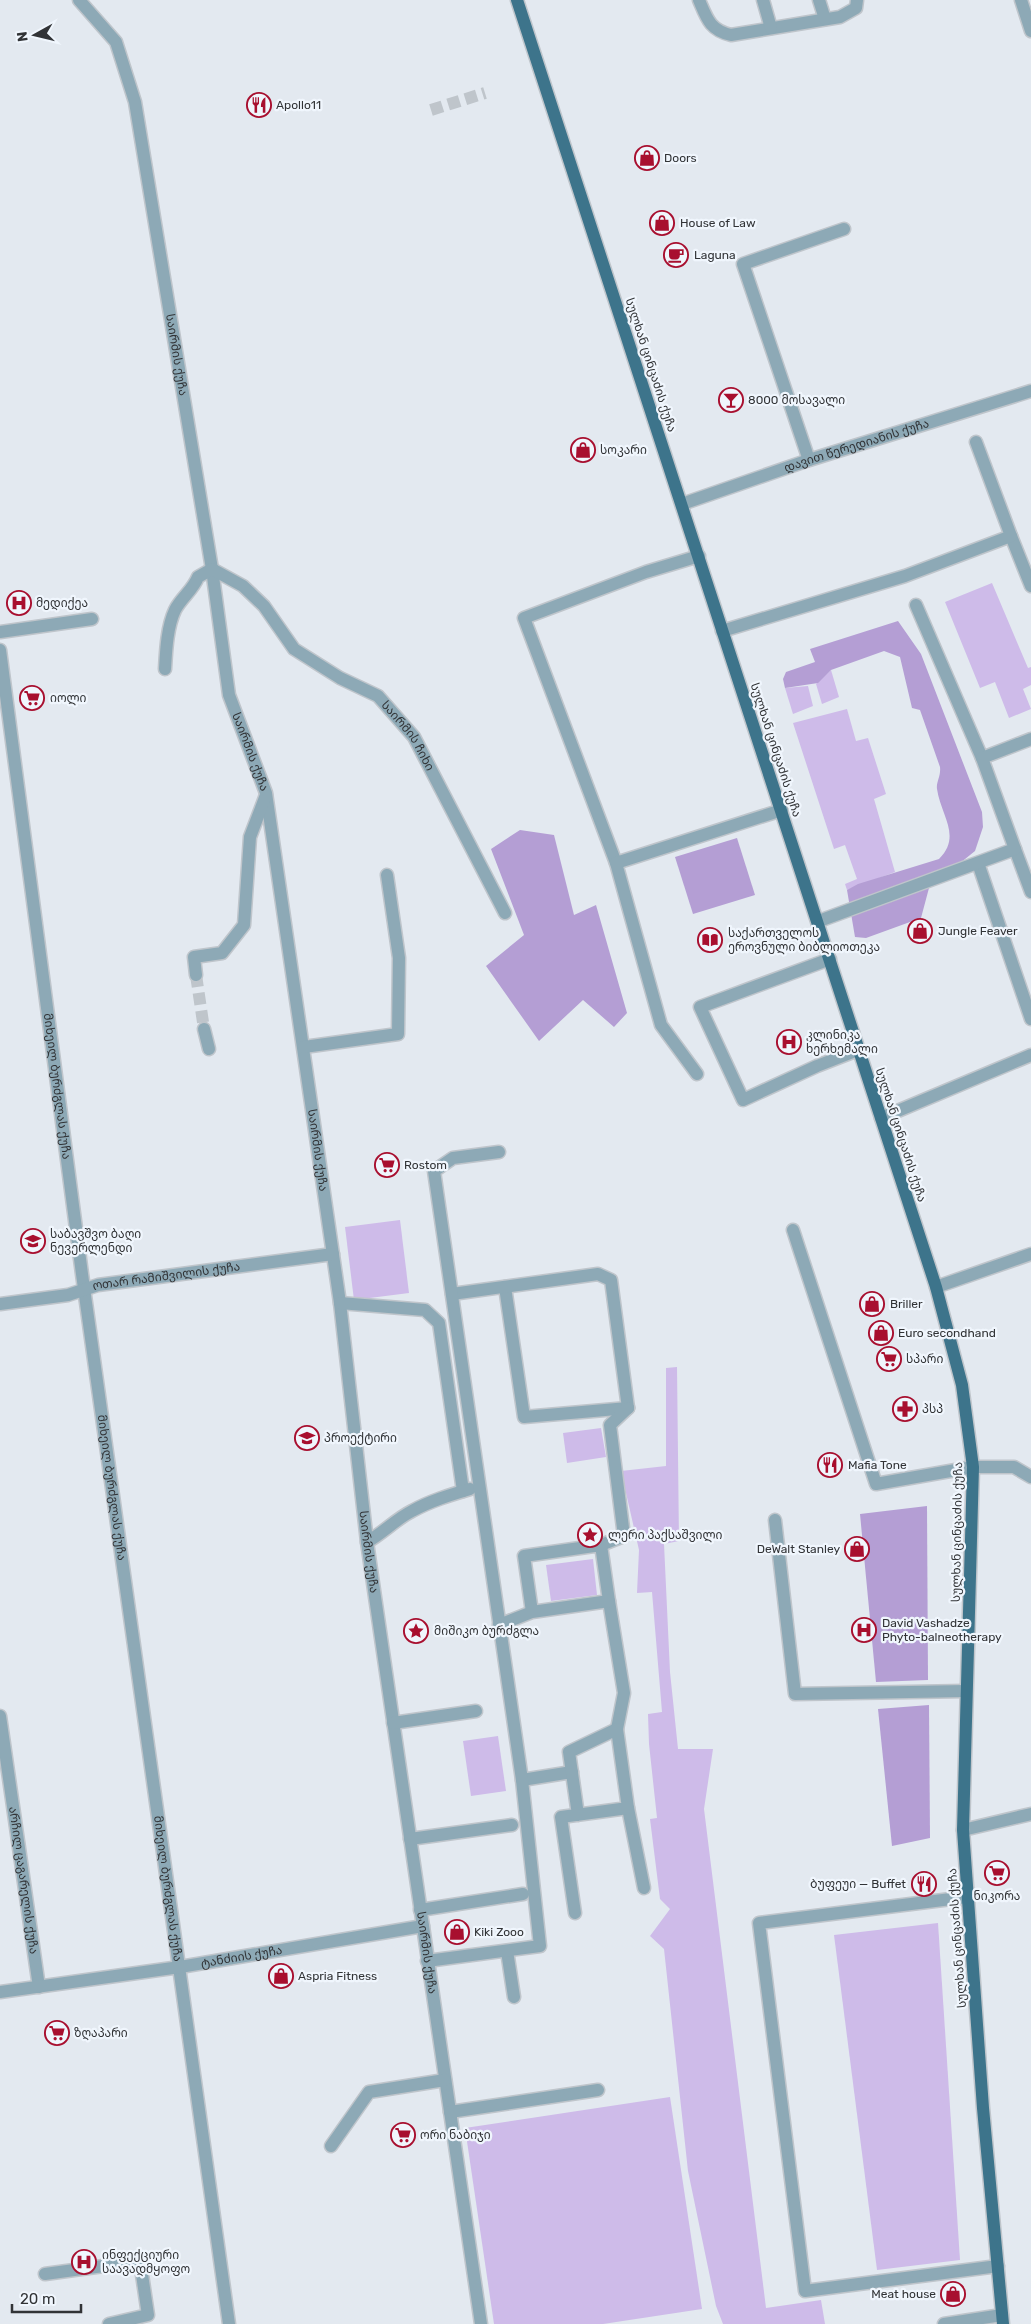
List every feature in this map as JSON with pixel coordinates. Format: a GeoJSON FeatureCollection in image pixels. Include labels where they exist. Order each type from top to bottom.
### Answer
{"type":"FeatureCollection","features":[{"type":"Feature","properties":{"kind":"main road","name":"სულხან ცინცაძის ქუჩა"},"geometry":{"type":"LineString","coordinates":[[517,0],[722,631],[819,921],[858,1050],[936,1287],[962,1385],[973,1467],[963,1830],[983,2108],[1002,2319]]}},
{"type":"Feature","properties":{"kind":"street","name":"საირმის ქუჩა"},"geometry":{"type":"LineString","coordinates":[[79,0],[116,42],[135,102],[212,569],[229,695],[266,793],[340,1302],[367,1542],[481,2324]]}},
{"type":"Feature","properties":{"kind":"street"},"geometry":{"type":"LineString","coordinates":[[699,0],[709,25],[719,32],[731,35],[840,17],[856,8],[857,0]]}},
{"type":"Feature","properties":{"kind":"street"},"geometry":{"type":"LineString","coordinates":[[763,0],[771,28]]}},
{"type":"Feature","properties":{"kind":"street"},"geometry":{"type":"LineString","coordinates":[[819,0],[825,19]]}},
{"type":"Feature","properties":{"kind":"street"},"geometry":{"type":"LineString","coordinates":[[1021,0],[1031,31]]}},
{"type":"Feature","properties":{"kind":"street"},"geometry":{"type":"LineString","coordinates":[[809,460],[743,264],[844,229]]}},
{"type":"Feature","properties":{"kind":"street","name":"დავით წერედიანის ქუჩა"},"geometry":{"type":"LineString","coordinates":[[682,504],[809,460],[1031,391]]}},
{"type":"Feature","properties":{"kind":"street"},"geometry":{"type":"LineString","coordinates":[[976,442],[1031,586]]}},
{"type":"Feature","properties":{"kind":"street"},"geometry":{"type":"LineString","coordinates":[[722,631],[905,576],[1011,536]]}},
{"type":"Feature","properties":{"kind":"street"},"geometry":{"type":"LineString","coordinates":[[698,1074],[661,1025],[616,863],[524,618],[646,572],[699,556]]}},
{"type":"Feature","properties":{"kind":"street"},"geometry":{"type":"LineString","coordinates":[[164,669],[167,643],[175,610],[196,584],[198,577],[212,569]]}},
{"type":"Feature","properties":{"kind":"street","name":"საირმის ჩიხი"},"geometry":{"type":"LineString","coordinates":[[212,569],[243,586],[264,606],[294,649],[340,678],[378,696],[414,738],[505,913]]}},
{"type":"Feature","properties":{"kind":"street"},"geometry":{"type":"LineString","coordinates":[[916,605],[982,758],[1031,892]]}},
{"type":"Feature","properties":{"kind":"street"},"geometry":{"type":"LineString","coordinates":[[0,632],[92,619]]}},
{"type":"Feature","properties":{"kind":"street","name":"მიხეილ ბურძგლას ქუჩა"},"geometry":{"type":"LineString","coordinates":[[0,650],[85,1290],[229,2324]]}},
{"type":"Feature","properties":{"kind":"street"},"geometry":{"type":"LineString","coordinates":[[982,758],[1031,739]]}},
{"type":"Feature","properties":{"kind":"street"},"geometry":{"type":"LineString","coordinates":[[196,975],[194,957],[222,953],[244,926],[250,837],[266,793]]}},
{"type":"Feature","properties":{"kind":"street"},"geometry":{"type":"LineString","coordinates":[[616,863],[782,810]]}},
{"type":"Feature","properties":{"kind":"street"},"geometry":{"type":"LineString","coordinates":[[819,921],[1016,849]]}},
{"type":"Feature","properties":{"kind":"street"},"geometry":{"type":"LineString","coordinates":[[978,863],[1031,1019]]}},
{"type":"Feature","properties":{"kind":"street"},"geometry":{"type":"LineString","coordinates":[[304,1047],[398,1034],[399,958],[387,875]]}},
{"type":"Feature","properties":{"kind":"street"},"geometry":{"type":"LineString","coordinates":[[830,959],[700,1006],[743,1100],[817,1066],[858,1050]]}},
{"type":"Feature","properties":{"kind":"street"},"geometry":{"type":"LineString","coordinates":[[204,1029],[209,1049]]}},
{"type":"Feature","properties":{"kind":"street"},"geometry":{"type":"LineString","coordinates":[[881,1118],[1031,1055]]}},
{"type":"Feature","properties":{"kind":"street"},"geometry":{"type":"LineString","coordinates":[[428,1961],[540,1946],[522,1780],[434,1171],[453,1158],[499,1152]]}},
{"type":"Feature","properties":{"kind":"street"},"geometry":{"type":"LineString","coordinates":[[793,1230],[876,1484],[973,1467],[1014,1466],[1031,1477]]}},
{"type":"Feature","properties":{"kind":"street","name":"ოთარ რამიშვილის ქუჩა"},"geometry":{"type":"LineString","coordinates":[[0,1304],[68,1295],[98,1285],[333,1254]]}},
{"type":"Feature","properties":{"kind":"street"},"geometry":{"type":"LineString","coordinates":[[936,1287],[1031,1254]]}},
{"type":"Feature","properties":{"kind":"street"},"geometry":{"type":"LineString","coordinates":[[452,1294],[598,1274],[611,1280],[628,1408]]}},
{"type":"Feature","properties":{"kind":"street"},"geometry":{"type":"LineString","coordinates":[[505,1287],[524,1417],[628,1408]]}},
{"type":"Feature","properties":{"kind":"street"},"geometry":{"type":"LineString","coordinates":[[340,1302],[425,1310],[439,1323],[463,1492]]}},
{"type":"Feature","properties":{"kind":"street"},"geometry":{"type":"LineString","coordinates":[[532,1612],[524,1556],[601,1545],[624,1536],[610,1425],[628,1408]]}},
{"type":"Feature","properties":{"kind":"street"},"geometry":{"type":"LineString","coordinates":[[367,1542],[385,1532],[410,1512],[434,1500],[480,1487]]}},
{"type":"Feature","properties":{"kind":"street"},"geometry":{"type":"LineString","coordinates":[[775,1520],[795,1694],[966,1691]]}},
{"type":"Feature","properties":{"kind":"street"},"geometry":{"type":"LineString","coordinates":[[601,1545],[624,1693],[617,1729],[628,1808],[644,1888]]}},
{"type":"Feature","properties":{"kind":"street"},"geometry":{"type":"LineString","coordinates":[[499,1625],[532,1612],[609,1601]]}},
{"type":"Feature","properties":{"kind":"street"},"geometry":{"type":"LineString","coordinates":[[393,1724],[476,1711]]}},
{"type":"Feature","properties":{"kind":"street","name":"არჩილ ცაგარელის ქუჩა"},"geometry":{"type":"LineString","coordinates":[[0,1716],[39,1987]]}},
{"type":"Feature","properties":{"kind":"street"},"geometry":{"type":"LineString","coordinates":[[578,1815],[569,1752],[617,1729]]}},
{"type":"Feature","properties":{"kind":"street"},"geometry":{"type":"LineString","coordinates":[[522,1780],[572,1772]]}},
{"type":"Feature","properties":{"kind":"street"},"geometry":{"type":"LineString","coordinates":[[575,1913],[561,1817],[628,1808]]}},
{"type":"Feature","properties":{"kind":"street"},"geometry":{"type":"LineString","coordinates":[[963,1830],[1031,1814]]}},
{"type":"Feature","properties":{"kind":"street"},"geometry":{"type":"LineString","coordinates":[[410,1839],[512,1825]]}},
{"type":"Feature","properties":{"kind":"street"},"geometry":{"type":"LineString","coordinates":[[420,1910],[523,1894]]}},
{"type":"Feature","properties":{"kind":"street"},"geometry":{"type":"LineString","coordinates":[[967,1898],[759,1923],[805,2291],[998,2266]]}},
{"type":"Feature","properties":{"kind":"street","name":"ტანძიის ქუჩა"},"geometry":{"type":"LineString","coordinates":[[0,1992],[180,1967],[423,1926]]}},
{"type":"Feature","properties":{"kind":"street"},"geometry":{"type":"LineString","coordinates":[[507,1951],[514,1997]]}},
{"type":"Feature","properties":{"kind":"street"},"geometry":{"type":"LineString","coordinates":[[331,2146],[369,2092],[445,2080]]}},
{"type":"Feature","properties":{"kind":"street"},"geometry":{"type":"LineString","coordinates":[[450,2112],[598,2090]]}},
{"type":"Feature","properties":{"kind":"street"},"geometry":{"type":"LineString","coordinates":[[45,2274],[140,2261],[149,2319],[109,2324]]}},
{"type":"Feature","properties":{"kind":"street"},"geometry":{"type":"LineString","coordinates":[[944,2324],[1002,2319]]}},
{"type":"Feature","properties":{"kind":"shaded area"},"geometry":{"type":"Polygon","coordinates":[[[992,583],[1028,668],[1031,667],[1031,685],[1023,689],[1031,709],[1009,718],[995,682],[980,688],[945,602],[992,583]]]}},
{"type":"Feature","properties":{"kind":"shaded area"},"geometry":{"type":"Polygon","coordinates":[[[898,621],[921,654],[982,812],[983,827],[975,851],[929,888],[921,918],[866,938],[855,937],[847,890],[858,884],[939,859],[946,850],[950,834],[937,789],[940,767],[920,710],[912,708],[900,657],[884,651],[831,670],[818,683],[785,688],[783,679],[786,672],[815,662],[810,649],[898,621]]]}},
{"type":"Feature","properties":{"kind":"shaded area"},"geometry":{"type":"Polygon","coordinates":[[[831,670],[839,697],[822,704],[816,684],[831,670]]]}},
{"type":"Feature","properties":{"kind":"shaded area"},"geometry":{"type":"Polygon","coordinates":[[[808,686],[813,706],[793,714],[785,688],[808,686]]]}},
{"type":"Feature","properties":{"kind":"shaded area"},"geometry":{"type":"Polygon","coordinates":[[[847,709],[856,741],[868,738],[886,794],[874,799],[895,872],[847,890],[845,884],[857,879],[845,845],[834,849],[793,723],[847,709]]]}},
{"type":"Feature","properties":{"kind":"shaded area"},"geometry":{"type":"Polygon","coordinates":[[[520,830],[554,835],[574,915],[596,905],[627,1013],[614,1027],[583,1000],[539,1041],[486,966],[524,935],[491,849],[520,830]]]}},
{"type":"Feature","properties":{"kind":"shaded area"},"geometry":{"type":"Polygon","coordinates":[[[737,838],[755,895],[693,914],[675,857],[737,838]]]}},
{"type":"Feature","properties":{"kind":"shaded area"},"geometry":{"type":"Polygon","coordinates":[[[400,1220],[409,1293],[354,1300],[345,1227],[400,1220]]]}},
{"type":"Feature","properties":{"kind":"shaded area"},"geometry":{"type":"Polygon","coordinates":[[[677,1367],[679,1541],[664,1544],[670,1672],[678,1749],[713,1749],[704,1809],[766,2308],[821,2300],[825,2324],[723,2324],[716,2306],[688,2171],[664,1949],[650,1936],[670,1909],[660,1899],[650,1819],[657,1818],[649,1744],[648,1714],[662,1712],[652,1592],[637,1593],[639,1550],[621,1471],[666,1466],[666,1368],[677,1367]]]}},
{"type":"Feature","properties":{"kind":"shaded area"},"geometry":{"type":"Polygon","coordinates":[[[601,1428],[606,1457],[567,1463],[563,1433],[601,1428]]]}},
{"type":"Feature","properties":{"kind":"shaded area"},"geometry":{"type":"Polygon","coordinates":[[[927,1506],[928,1680],[876,1682],[860,1514],[927,1506]]]}},
{"type":"Feature","properties":{"kind":"shaded area"},"geometry":{"type":"Polygon","coordinates":[[[593,1559],[597,1595],[551,1601],[546,1565],[593,1559]]]}},
{"type":"Feature","properties":{"kind":"shaded area"},"geometry":{"type":"Polygon","coordinates":[[[929,1705],[930,1838],[892,1846],[878,1709],[929,1705]]]}},
{"type":"Feature","properties":{"kind":"shaded area"},"geometry":{"type":"Polygon","coordinates":[[[498,1736],[506,1791],[471,1796],[463,1741],[498,1736]]]}},
{"type":"Feature","properties":{"kind":"shaded area"},"geometry":{"type":"Polygon","coordinates":[[[938,1923],[960,2260],[877,2270],[834,1935],[938,1923]]]}},
{"type":"Feature","properties":{"kind":"shaded area"},"geometry":{"type":"Polygon","coordinates":[[[670,2097],[702,2309],[603,2324],[494,2324],[465,2128],[670,2097]]]}},
{"type":"Feature","properties":{"kind":"tunnel"},"geometry":{"type":"LineString","coordinates":[[431,110],[485,93]]}},
{"type":"Feature","properties":{"kind":"tunnel"},"geometry":{"type":"LineString","coordinates":[[196,975],[204,1029]]}},
{"type":"Feature","properties":{"kind":"place","name":"Apollo11"},"geometry":{"type":"Point","coordinates":[259,105]}},
{"type":"Feature","properties":{"kind":"place","name":"Doors"},"geometry":{"type":"Point","coordinates":[647,158]}},
{"type":"Feature","properties":{"kind":"place","name":"House of Law"},"geometry":{"type":"Point","coordinates":[662,223]}},
{"type":"Feature","properties":{"kind":"place","name":"Laguna"},"geometry":{"type":"Point","coordinates":[676,255]}},
{"type":"Feature","properties":{"kind":"place","name":"8000 მოსავალი"},"geometry":{"type":"Point","coordinates":[731,400]}},
{"type":"Feature","properties":{"kind":"place","name":"სოკარი"},"geometry":{"type":"Point","coordinates":[583,450]}},
{"type":"Feature","properties":{"kind":"place","name":"მედიქეა"},"geometry":{"type":"Point","coordinates":[19,603]}},
{"type":"Feature","properties":{"kind":"place","name":"იოლი"},"geometry":{"type":"Point","coordinates":[32,698]}},
{"type":"Feature","properties":{"kind":"place","name":"Jungle Feaver"},"geometry":{"type":"Point","coordinates":[920,931]}},
{"type":"Feature","properties":{"kind":"place","name":"საქართველოს ეროვნული ბიბლიოთეკა"},"geometry":{"type":"Point","coordinates":[710,940]}},
{"type":"Feature","properties":{"kind":"place","name":"კლინიკა ხერხემალი"},"geometry":{"type":"Point","coordinates":[789,1042]}},
{"type":"Feature","properties":{"kind":"place","name":"Rostom"},"geometry":{"type":"Point","coordinates":[387,1165]}},
{"type":"Feature","properties":{"kind":"place","name":"საბავშვო ბაღი ნევერლენდი"},"geometry":{"type":"Point","coordinates":[33,1241]}},
{"type":"Feature","properties":{"kind":"place","name":"Briller"},"geometry":{"type":"Point","coordinates":[872,1304]}},
{"type":"Feature","properties":{"kind":"place","name":"Euro secondhand"},"geometry":{"type":"Point","coordinates":[881,1333]}},
{"type":"Feature","properties":{"kind":"place","name":"სპარი"},"geometry":{"type":"Point","coordinates":[889,1359]}},
{"type":"Feature","properties":{"kind":"place","name":"პსპ"},"geometry":{"type":"Point","coordinates":[905,1409]}},
{"type":"Feature","properties":{"kind":"place","name":"პროექტირი"},"geometry":{"type":"Point","coordinates":[307,1438]}},
{"type":"Feature","properties":{"kind":"place","name":"Mafia Tone"},"geometry":{"type":"Point","coordinates":[830,1465]}},
{"type":"Feature","properties":{"kind":"place","name":"ლერი პაქსაშვილი"},"geometry":{"type":"Point","coordinates":[590,1535]}},
{"type":"Feature","properties":{"kind":"place","name":"DeWalt Stanley"},"geometry":{"type":"Point","coordinates":[857,1549]}},
{"type":"Feature","properties":{"kind":"place","name":"David Vashadze Phyto-balneotherapy"},"geometry":{"type":"Point","coordinates":[864,1630]}},
{"type":"Feature","properties":{"kind":"place","name":"მიშიკო ბურძგლა"},"geometry":{"type":"Point","coordinates":[416,1631]}},
{"type":"Feature","properties":{"kind":"place","name":"ნიკორა"},"geometry":{"type":"Point","coordinates":[997,1873]}},
{"type":"Feature","properties":{"kind":"place","name":"Ბუფეუი — Buffet"},"geometry":{"type":"Point","coordinates":[924,1884]}},
{"type":"Feature","properties":{"kind":"place","name":"Kiki Zooo"},"geometry":{"type":"Point","coordinates":[457,1932]}},
{"type":"Feature","properties":{"kind":"place","name":"Aspria Fitness"},"geometry":{"type":"Point","coordinates":[281,1976]}},
{"type":"Feature","properties":{"kind":"place","name":"ზღაპარი"},"geometry":{"type":"Point","coordinates":[57,2033]}},
{"type":"Feature","properties":{"kind":"place","name":"ორი ნაბიჯი"},"geometry":{"type":"Point","coordinates":[403,2135]}},
{"type":"Feature","properties":{"kind":"place","name":"ინფექციური საავადმყოფო"},"geometry":{"type":"Point","coordinates":[84,2262]}},
{"type":"Feature","properties":{"kind":"place","name":"Meat house"},"geometry":{"type":"Point","coordinates":[953,2294]}}]}
